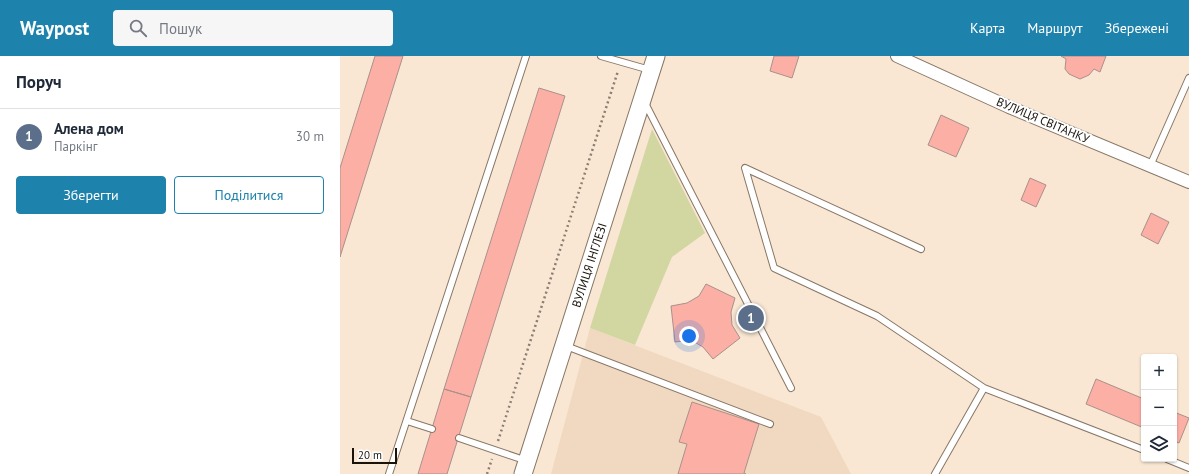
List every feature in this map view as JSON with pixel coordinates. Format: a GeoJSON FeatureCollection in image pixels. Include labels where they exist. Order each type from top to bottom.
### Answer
{"type":"FeatureCollection","features":[{"type":"Feature","properties":{"kind":"main road","name":"ВУЛИЦЯ ІНГЛЕЗІ"},"geometry":{"type":"LineString","coordinates":[[525,467],[654,63]]}},
{"type":"Feature","properties":{"kind":"street","name":"ВУЛИЦЯ СВІТАНКУ"},"geometry":{"type":"LineString","coordinates":[[897,56],[1009,106],[1189,182]]}},
{"type":"Feature","properties":{"kind":"lane"},"geometry":{"type":"LineString","coordinates":[[389,474],[526,56]]}},
{"type":"Feature","properties":{"kind":"lane"},"geometry":{"type":"LineString","coordinates":[[601,56],[621,62],[654,63]]}},
{"type":"Feature","properties":{"kind":"lane"},"geometry":{"type":"LineString","coordinates":[[1150,166],[1189,78]]}},
{"type":"Feature","properties":{"kind":"lane"},"geometry":{"type":"LineString","coordinates":[[643,100],[791,388]]}},
{"type":"Feature","properties":{"kind":"lane"},"geometry":{"type":"LineString","coordinates":[[921,249],[745,168],[774,268],[877,316],[984,388],[1141,449]]}},
{"type":"Feature","properties":{"kind":"lane"},"geometry":{"type":"LineString","coordinates":[[563,345],[770,424]]}},
{"type":"Feature","properties":{"kind":"lane"},"geometry":{"type":"LineString","coordinates":[[935,474],[984,388]]}},
{"type":"Feature","properties":{"kind":"lane"},"geometry":{"type":"LineString","coordinates":[[407,421],[432,429]]}},
{"type":"Feature","properties":{"kind":"lane"},"geometry":{"type":"LineString","coordinates":[[459,438],[495,450],[525,467]]}},
{"type":"Feature","properties":{"kind":"lane"},"geometry":{"type":"LineString","coordinates":[[1174,462],[1189,468]]}},
{"type":"Feature","properties":{"kind":"path"},"geometry":{"type":"LineString","coordinates":[[487,474],[621,62]]}},
{"type":"Feature","properties":{"kind":"shaded area"},"geometry":{"type":"Polygon","coordinates":[[[590,328],[821,417],[851,474],[551,474],[590,328]]]}},
{"type":"Feature","properties":{"kind":"green space"},"geometry":{"type":"Polygon","coordinates":[[[652,129],[705,233],[672,257],[635,345],[590,328],[652,129]]]}},
{"type":"Feature","properties":{"kind":"building"},"geometry":{"type":"Polygon","coordinates":[[[375,56],[403,56],[340,257],[340,168],[375,56]]]}},
{"type":"Feature","properties":{"kind":"building"},"geometry":{"type":"Polygon","coordinates":[[[774,56],[799,56],[792,78],[770,71],[774,56]]]}},
{"type":"Feature","properties":{"kind":"building"},"geometry":{"type":"Polygon","coordinates":[[[1061,56],[1106,56],[1100,72],[1094,69],[1089,75],[1080,79],[1069,74],[1065,69],[1066,59],[1061,56]]]}},
{"type":"Feature","properties":{"kind":"building"},"geometry":{"type":"Polygon","coordinates":[[[539,88],[565,96],[471,397],[444,389],[539,88]]]}},
{"type":"Feature","properties":{"kind":"building"},"geometry":{"type":"Polygon","coordinates":[[[941,115],[969,128],[956,157],[928,145],[941,115]]]}},
{"type":"Feature","properties":{"kind":"building"},"geometry":{"type":"Polygon","coordinates":[[[1030,178],[1046,185],[1036,207],[1021,200],[1030,178]]]}},
{"type":"Feature","properties":{"kind":"building"},"geometry":{"type":"Polygon","coordinates":[[[1151,213],[1169,222],[1158,244],[1141,235],[1151,213]]]}},
{"type":"Feature","properties":{"kind":"building"},"geometry":{"type":"Polygon","coordinates":[[[706,284],[735,298],[731,312],[732,325],[740,338],[713,359],[703,347],[691,340],[675,342],[671,306],[687,303],[699,296],[706,284]]]}},
{"type":"Feature","properties":{"kind":"building"},"geometry":{"type":"Polygon","coordinates":[[[1096,379],[1141,398],[1141,427],[1086,404],[1096,379]]]}},
{"type":"Feature","properties":{"kind":"building"},"geometry":{"type":"Polygon","coordinates":[[[444,389],[471,397],[447,474],[418,474],[444,389]]]}},
{"type":"Feature","properties":{"kind":"building"},"geometry":{"type":"Polygon","coordinates":[[[692,402],[759,424],[744,473],[746,474],[678,474],[687,444],[679,442],[692,402]]]}},
{"type":"Feature","properties":{"kind":"building"},"geometry":{"type":"Polygon","coordinates":[[[1177,413],[1189,418],[1179,443],[1177,442],[1177,413]]]}},
{"type":"Feature","properties":{"kind":"place","name":"Алена дом"},"geometry":{"type":"Point","coordinates":[751,318]}}]}
